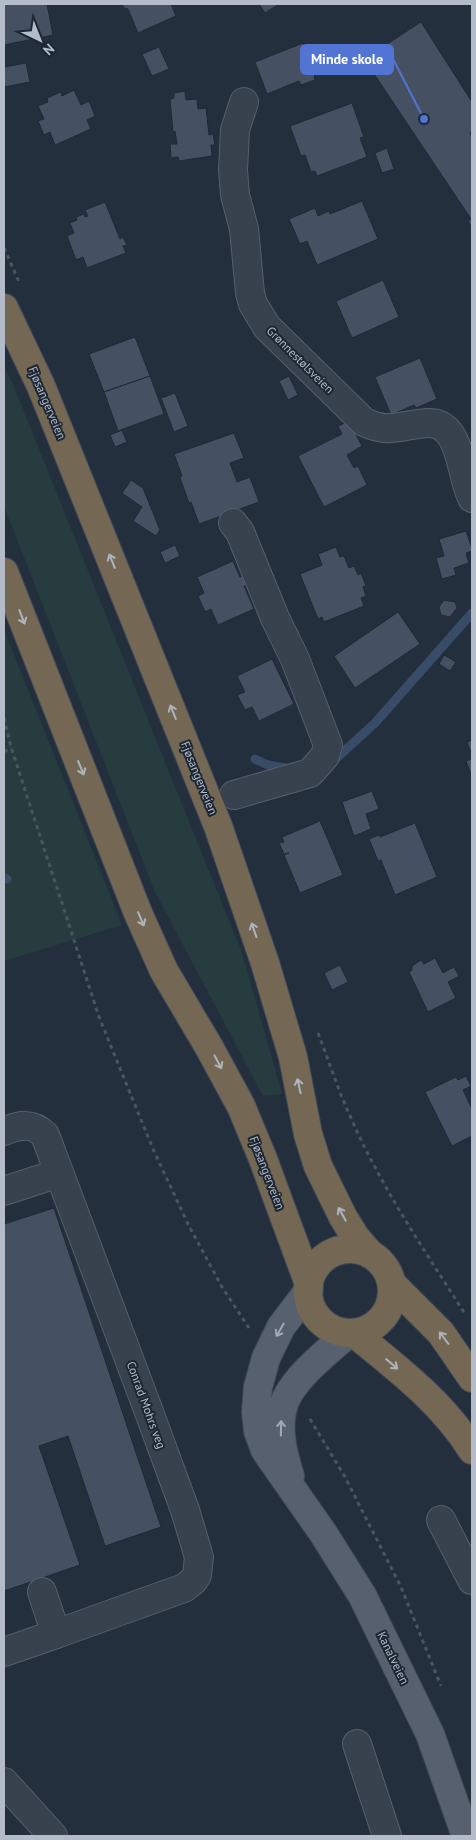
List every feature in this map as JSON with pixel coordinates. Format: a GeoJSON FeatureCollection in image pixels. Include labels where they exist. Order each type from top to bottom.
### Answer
{"type":"FeatureCollection","features":[{"type":"Feature","properties":{"kind":"highway","name":"Fjøsangerveien"},"geometry":{"type":"LineString","coordinates":[[4,308],[41,386],[218,826],[265,962],[293,1057],[308,1134],[318,1166],[343,1218],[356,1238],[370,1254]]}},
{"type":"Feature","properties":{"kind":"highway","name":"Fjøsangerveien"},"geometry":{"type":"LineString","coordinates":[[4,572],[138,913],[164,971],[210,1047],[241,1106],[263,1158],[309,1287]]}},
{"type":"Feature","properties":{"kind":"highway"},"geometry":{"type":"LineString","coordinates":[[392,1284],[392,1296],[384,1316],[375,1325],[365,1330],[352,1333],[340,1331],[323,1323],[312,1308],[309,1287],[313,1273],[319,1264],[337,1251],[354,1249],[370,1254],[384,1265],[392,1284],[441,1333],[472,1378]]}},
{"type":"Feature","properties":{"kind":"highway"},"geometry":{"type":"LineString","coordinates":[[352,1333],[422,1390],[451,1421],[472,1450]]}},
{"type":"Feature","properties":{"kind":"main road","name":"Kanalveien"},"geometry":{"type":"LineString","coordinates":[[309,1287],[281,1327],[266,1358],[258,1387],[256,1412],[258,1431],[265,1450],[295,1492],[362,1595],[430,1734],[466,1836]]}},
{"type":"Feature","properties":{"kind":"main road","name":"Kanalveien"},"geometry":{"type":"LineString","coordinates":[[295,1492],[282,1453],[281,1426],[284,1404],[295,1385],[319,1359],[352,1333]]}},
{"type":"Feature","properties":{"kind":"street","name":"Grønnestølsveien"},"geometry":{"type":"LineString","coordinates":[[244,102],[235,130],[233,170],[235,195],[245,238],[250,293],[259,316],[286,346],[364,422],[373,426],[392,428],[429,422],[439,424],[447,430],[458,450],[472,498]]}},
{"type":"Feature","properties":{"kind":"street","name":"Fjøsangerveien"},"geometry":{"type":"LineString","coordinates":[[233,523],[240,532],[275,618],[295,659],[328,745],[325,756],[310,773],[234,795]]}},
{"type":"Feature","properties":{"kind":"street","name":"Conrad Mohrs veg"},"geometry":{"type":"LineString","coordinates":[[4,1131],[23,1125],[32,1126],[45,1135],[185,1510],[199,1557],[197,1575],[184,1588],[4,1652]]}},
{"type":"Feature","properties":{"kind":"street"},"geometry":{"type":"LineString","coordinates":[[4,1191],[59,1173]]}},
{"type":"Feature","properties":{"kind":"street"},"geometry":{"type":"LineString","coordinates":[[441,1520],[472,1580]]}},
{"type":"Feature","properties":{"kind":"street"},"geometry":{"type":"LineString","coordinates":[[42,1592],[56,1634]]}},
{"type":"Feature","properties":{"kind":"street"},"geometry":{"type":"LineString","coordinates":[[357,1744],[386,1836]]}},
{"type":"Feature","properties":{"kind":"street"},"geometry":{"type":"LineString","coordinates":[[4,1782],[53,1836]]}},
{"type":"Feature","properties":{"kind":"path"},"geometry":{"type":"LineString","coordinates":[[4,718],[11,746],[99,1017],[150,1141],[188,1224],[222,1287],[250,1329]]}},
{"type":"Feature","properties":{"kind":"path"},"geometry":{"type":"LineString","coordinates":[[4,752],[11,746]]}},
{"type":"Feature","properties":{"kind":"path"},"geometry":{"type":"LineString","coordinates":[[307,1414],[349,1486],[402,1587],[442,1688]]}},
{"type":"Feature","properties":{"kind":"green space"},"geometry":{"type":"Polygon","coordinates":[[[4,367],[14,387],[242,953],[282,1094],[263,1096],[155,892],[4,506],[4,367]]]}},
{"type":"Feature","properties":{"kind":"green space"},"geometry":{"type":"Polygon","coordinates":[[[4,630],[122,925],[4,961],[4,630]]]}},
{"type":"Feature","properties":{"kind":"building"},"geometry":{"type":"Polygon","coordinates":[[[4,4],[47,4],[53,35],[4,45],[4,4]]]}},
{"type":"Feature","properties":{"kind":"building"},"geometry":{"type":"Polygon","coordinates":[[[122,4],[171,4],[176,16],[138,33],[128,9],[124,8],[122,4]]]}},
{"type":"Feature","properties":{"kind":"building"},"geometry":{"type":"Polygon","coordinates":[[[259,4],[279,4],[265,13],[259,4]]]}},
{"type":"Feature","properties":{"kind":"building"},"geometry":{"type":"Polygon","coordinates":[[[421,22],[472,102],[472,131],[470,133],[472,137],[472,228],[468,221],[471,219],[364,59],[421,22]]]}},
{"type":"Feature","properties":{"kind":"building"},"geometry":{"type":"Polygon","coordinates":[[[303,43],[315,75],[315,80],[301,85],[299,81],[267,94],[255,62],[303,43]]]}},
{"type":"Feature","properties":{"kind":"building"},"geometry":{"type":"Polygon","coordinates":[[[159,47],[169,69],[152,76],[142,54],[159,47]]]}},
{"type":"Feature","properties":{"kind":"building"},"geometry":{"type":"Polygon","coordinates":[[[26,63],[30,82],[4,87],[4,67],[26,63]]]}},
{"type":"Feature","properties":{"kind":"building"},"geometry":{"type":"Polygon","coordinates":[[[74,90],[81,105],[89,101],[95,116],[87,120],[91,129],[55,145],[50,132],[44,135],[38,121],[44,119],[38,106],[48,102],[47,98],[61,92],[62,96],[74,90]]]}},
{"type":"Feature","properties":{"kind":"building"},"geometry":{"type":"Polygon","coordinates":[[[185,91],[186,100],[197,99],[198,109],[206,108],[209,135],[213,134],[215,145],[211,145],[212,156],[179,161],[178,157],[171,158],[170,144],[177,144],[175,131],[173,132],[170,99],[174,98],[174,93],[185,91]]]}},
{"type":"Feature","properties":{"kind":"building"},"geometry":{"type":"Polygon","coordinates":[[[352,103],[364,137],[360,138],[367,157],[317,176],[315,171],[311,172],[305,155],[301,156],[290,126],[352,103]]]}},
{"type":"Feature","properties":{"kind":"building"},"geometry":{"type":"Polygon","coordinates":[[[387,148],[394,169],[382,173],[375,153],[387,148]]]}},
{"type":"Feature","properties":{"kind":"building"},"geometry":{"type":"Polygon","coordinates":[[[362,201],[378,239],[317,265],[307,241],[300,244],[289,219],[315,208],[318,216],[329,211],[330,214],[362,201]]]}},
{"type":"Feature","properties":{"kind":"building"},"geometry":{"type":"Polygon","coordinates":[[[105,202],[120,239],[123,237],[127,245],[123,246],[126,253],[87,268],[83,257],[76,260],[67,236],[74,233],[70,223],[77,220],[76,217],[84,214],[85,217],[88,216],[85,210],[105,202]]]}},
{"type":"Feature","properties":{"kind":"building"},"geometry":{"type":"Polygon","coordinates":[[[383,280],[399,317],[352,338],[336,301],[383,280]]]}},
{"type":"Feature","properties":{"kind":"building"},"geometry":{"type":"Polygon","coordinates":[[[135,337],[150,376],[104,392],[89,354],[135,337]]]}},
{"type":"Feature","properties":{"kind":"building"},"geometry":{"type":"Polygon","coordinates":[[[420,358],[437,399],[416,408],[414,405],[391,415],[375,377],[420,358]]]}},
{"type":"Feature","properties":{"kind":"building"},"geometry":{"type":"Polygon","coordinates":[[[150,376],[164,414],[118,431],[104,392],[150,376]]]}},
{"type":"Feature","properties":{"kind":"building"},"geometry":{"type":"Polygon","coordinates":[[[289,376],[298,395],[288,400],[279,381],[289,376]]]}},
{"type":"Feature","properties":{"kind":"building"},"geometry":{"type":"Polygon","coordinates":[[[175,393],[188,426],[174,432],[161,398],[175,393]]]}},
{"type":"Feature","properties":{"kind":"building"},"geometry":{"type":"Polygon","coordinates":[[[349,421],[362,446],[347,455],[354,468],[358,466],[367,485],[324,507],[298,456],[342,434],[338,426],[349,421]]]}},
{"type":"Feature","properties":{"kind":"building"},"geometry":{"type":"Polygon","coordinates":[[[122,430],[127,442],[115,447],[110,435],[122,430]]]}},
{"type":"Feature","properties":{"kind":"building"},"geometry":{"type":"Polygon","coordinates":[[[234,433],[244,458],[230,463],[237,482],[250,477],[259,502],[199,524],[180,478],[182,476],[174,454],[234,433]]]}},
{"type":"Feature","properties":{"kind":"building"},"geometry":{"type":"Polygon","coordinates":[[[131,480],[143,488],[160,530],[156,536],[133,521],[142,507],[122,493],[131,480]]]}},
{"type":"Feature","properties":{"kind":"building"},"geometry":{"type":"Polygon","coordinates":[[[466,531],[472,549],[472,551],[466,553],[469,563],[454,568],[456,575],[442,579],[436,558],[444,556],[439,539],[466,531]]]}},
{"type":"Feature","properties":{"kind":"building"},"geometry":{"type":"Polygon","coordinates":[[[175,545],[180,556],[165,563],[160,552],[175,545]]]}},
{"type":"Feature","properties":{"kind":"building"},"geometry":{"type":"Polygon","coordinates":[[[336,547],[340,557],[344,556],[349,568],[354,566],[358,575],[361,573],[366,586],[363,587],[366,596],[361,598],[364,606],[324,622],[322,617],[318,619],[300,574],[322,565],[318,554],[336,547]]]}},
{"type":"Feature","properties":{"kind":"building"},"geometry":{"type":"Polygon","coordinates":[[[233,561],[240,577],[244,575],[248,584],[244,586],[254,609],[218,625],[211,609],[205,612],[198,596],[204,593],[197,577],[233,561]]]}},
{"type":"Feature","properties":{"kind":"building"},"geometry":{"type":"Polygon","coordinates":[[[444,600],[455,602],[457,608],[450,617],[441,615],[439,607],[444,600]]]}},
{"type":"Feature","properties":{"kind":"building"},"geometry":{"type":"Polygon","coordinates":[[[398,612],[420,644],[355,688],[334,656],[398,612]]]}},
{"type":"Feature","properties":{"kind":"building"},"geometry":{"type":"Polygon","coordinates":[[[444,655],[456,662],[450,671],[439,664],[444,655]]]}},
{"type":"Feature","properties":{"kind":"building"},"geometry":{"type":"Polygon","coordinates":[[[272,659],[294,704],[259,721],[252,707],[245,710],[237,695],[245,692],[237,676],[272,659]]]}},
{"type":"Feature","properties":{"kind":"building"},"geometry":{"type":"Polygon","coordinates":[[[472,740],[472,755],[467,742],[472,740]]]}},
{"type":"Feature","properties":{"kind":"building"},"geometry":{"type":"Polygon","coordinates":[[[472,759],[472,777],[466,761],[472,759]]]}},
{"type":"Feature","properties":{"kind":"building"},"geometry":{"type":"Polygon","coordinates":[[[372,791],[379,809],[366,814],[371,829],[354,836],[342,802],[372,791]]]}},
{"type":"Feature","properties":{"kind":"building"},"geometry":{"type":"Polygon","coordinates":[[[320,821],[343,875],[300,893],[284,855],[289,853],[284,854],[279,843],[284,842],[282,837],[320,821]]]}},
{"type":"Feature","properties":{"kind":"building"},"geometry":{"type":"Polygon","coordinates":[[[415,823],[437,877],[395,895],[381,860],[378,861],[369,839],[379,835],[380,837],[415,823]]]}},
{"type":"Feature","properties":{"kind":"building"},"geometry":{"type":"Polygon","coordinates":[[[435,958],[443,973],[454,967],[459,976],[448,982],[456,998],[428,1012],[409,972],[412,970],[412,966],[421,960],[424,964],[435,958]]]}},
{"type":"Feature","properties":{"kind":"building"},"geometry":{"type":"Polygon","coordinates":[[[340,965],[348,982],[332,990],[324,973],[340,965]]]}},
{"type":"Feature","properties":{"kind":"building"},"geometry":{"type":"Polygon","coordinates":[[[466,1076],[471,1086],[463,1090],[472,1109],[472,1136],[452,1146],[425,1092],[456,1077],[458,1080],[466,1076]]]}},
{"type":"Feature","properties":{"kind":"building"},"geometry":{"type":"Polygon","coordinates":[[[54,1208],[161,1527],[105,1546],[68,1436],[39,1446],[80,1565],[4,1591],[4,1224],[54,1208]]]}},
{"type":"Feature","properties":{"kind":"waterway"},"geometry":{"type":"LineString","coordinates":[[330,764],[375,723],[472,613]]}},
{"type":"Feature","properties":{"kind":"waterway"},"geometry":{"type":"LineString","coordinates":[[255,759],[268,765],[291,769]]}},
{"type":"Feature","properties":{"kind":"place","name":"Minde skole"},"geometry":{"type":"Point","coordinates":[424,119]}}]}
